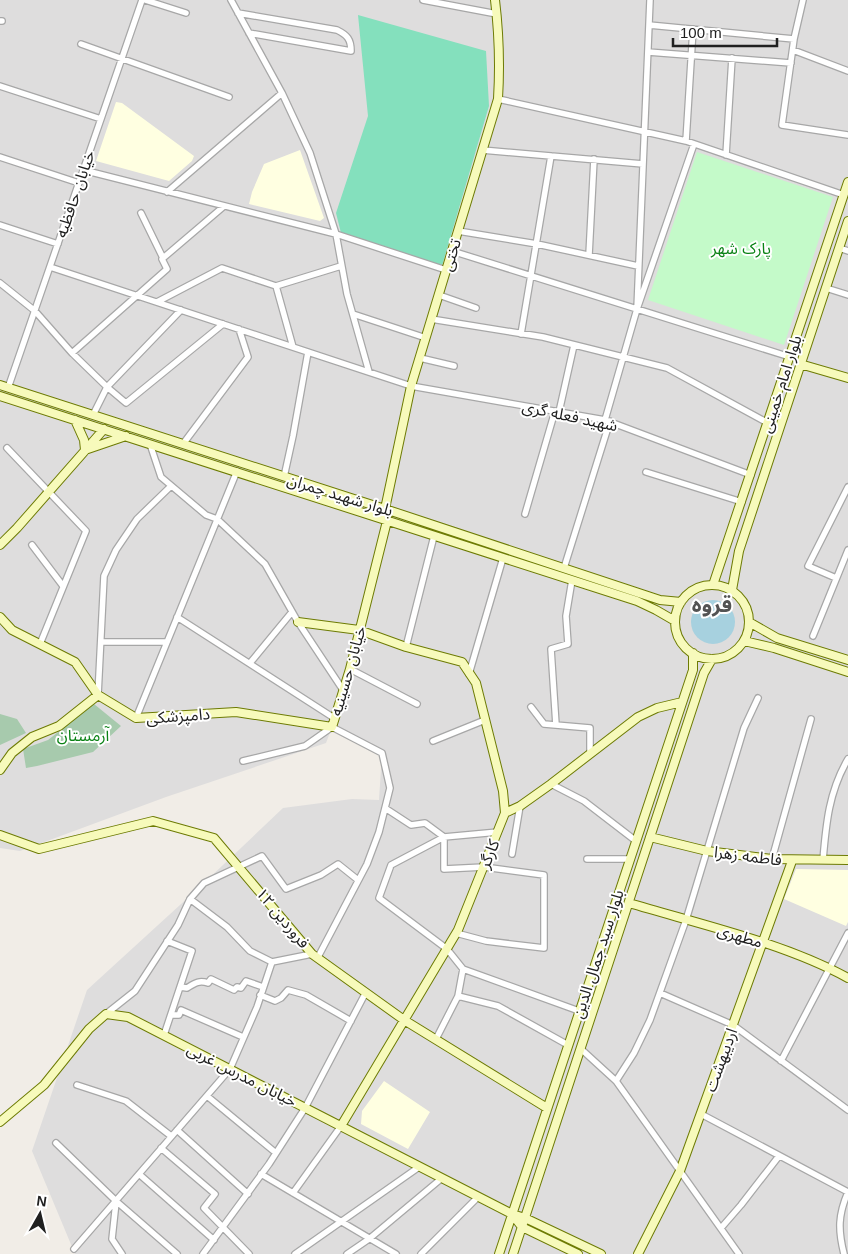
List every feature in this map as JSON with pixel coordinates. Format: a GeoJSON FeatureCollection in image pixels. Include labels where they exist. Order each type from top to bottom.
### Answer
{"type":"FeatureCollection","features":[{"type":"Feature","properties":{"kind":"main road","name":"تختی"},"geometry":{"type":"LineString","coordinates":[[385,509],[411,386],[498,100],[499,70],[495,0]]}},
{"type":"Feature","properties":{"kind":"main road","name":"بلوار امام خمینی"},"geometry":{"type":"LineString","coordinates":[[713,585],[848,182]]}},
{"type":"Feature","properties":{"kind":"main road","name":"بلوار امام خمینی"},"geometry":{"type":"LineString","coordinates":[[732,590],[738,551],[848,221]]}},
{"type":"Feature","properties":{"kind":"main road"},"geometry":{"type":"LineString","coordinates":[[800,364],[848,378]]}},
{"type":"Feature","properties":{"kind":"main road","name":"بلوار شهید چمران"},"geometry":{"type":"LineString","coordinates":[[0,385],[660,600],[681,602]]}},
{"type":"Feature","properties":{"kind":"main road","name":"بلوار شهید چمران"},"geometry":{"type":"LineString","coordinates":[[0,396],[637,601],[675,621]]}},
{"type":"Feature","properties":{"kind":"main road"},"geometry":{"type":"LineString","coordinates":[[75,420],[84,440],[86,450]]}},
{"type":"Feature","properties":{"kind":"main road"},"geometry":{"type":"LineString","coordinates":[[0,545],[104,429]]}},
{"type":"Feature","properties":{"kind":"main road"},"geometry":{"type":"LineString","coordinates":[[86,450],[126,436]]}},
{"type":"Feature","properties":{"kind":"main road"},"geometry":{"type":"LineString","coordinates":[[236,471],[240,462]]}},
{"type":"Feature","properties":{"kind":"main road"},"geometry":{"type":"LineString","coordinates":[[746,490],[758,493]]}},
{"type":"Feature","properties":{"kind":"main road"},"geometry":{"type":"LineString","coordinates":[[385,509],[387,520]]}},
{"type":"Feature","properties":{"kind":"main road","name":"خیابان حسینیه"},"geometry":{"type":"LineString","coordinates":[[332,727],[350,669],[387,520]]}},
{"type":"Feature","properties":{"kind":"main road"},"geometry":{"type":"LineString","coordinates":[[706,585],[723,586],[732,590],[745,604],[749,622],[744,641],[730,654],[721,658],[702,657],[687,649],[678,636],[675,621],[681,602],[691,591],[706,585]]}},
{"type":"Feature","properties":{"kind":"main road","name":"دامپزشکی"},"geometry":{"type":"LineString","coordinates":[[0,617],[12,630],[75,662],[98,695],[136,718],[236,712],[332,727]]}},
{"type":"Feature","properties":{"kind":"main road","name":"کارگر"},"geometry":{"type":"LineString","coordinates":[[298,622],[359,630],[406,647],[462,662],[476,683],[503,791],[505,813],[456,933],[341,1126]]}},
{"type":"Feature","properties":{"kind":"main road"},"geometry":{"type":"LineString","coordinates":[[749,622],[777,638],[848,660]]}},
{"type":"Feature","properties":{"kind":"main road"},"geometry":{"type":"LineString","coordinates":[[744,641],[774,648],[848,672]]}},
{"type":"Feature","properties":{"kind":"main road","name":"بلوار سید جمال الدین"},"geometry":{"type":"LineString","coordinates":[[498,1254],[693,670],[693,653]]}},
{"type":"Feature","properties":{"kind":"main road","name":"بلوار سید جمال الدین"},"geometry":{"type":"LineString","coordinates":[[513,1254],[704,673],[712,658]]}},
{"type":"Feature","properties":{"kind":"main road"},"geometry":{"type":"LineString","coordinates":[[0,770],[12,752],[32,737],[59,726],[98,695]]}},
{"type":"Feature","properties":{"kind":"main road"},"geometry":{"type":"LineString","coordinates":[[505,813],[520,806],[551,784],[638,717],[656,708],[682,702]]}},
{"type":"Feature","properties":{"kind":"main road","name":"۱۲ فروردین"},"geometry":{"type":"LineString","coordinates":[[0,835],[39,849],[153,821],[214,838],[315,955],[404,1020],[547,1108]]}},
{"type":"Feature","properties":{"kind":"main road","name":"فاطمه زهرا"},"geometry":{"type":"LineString","coordinates":[[650,837],[708,851],[772,859],[792,861],[848,860]]}},
{"type":"Feature","properties":{"kind":"main road","name":"اردیبهشت"},"geometry":{"type":"LineString","coordinates":[[638,1254],[680,1171],[792,861]]}},
{"type":"Feature","properties":{"kind":"main road","name":"مطهری"},"geometry":{"type":"LineString","coordinates":[[629,903],[763,943],[831,969],[848,978]]}},
{"type":"Feature","properties":{"kind":"main road"},"geometry":{"type":"LineString","coordinates":[[591,976],[603,980]]}},
{"type":"Feature","properties":{"kind":"main road"},"geometry":{"type":"LineString","coordinates":[[2,1119],[44,1085],[89,1029],[106,1014]]}},
{"type":"Feature","properties":{"kind":"main road","name":"خیابان مدرس غربی"},"geometry":{"type":"LineString","coordinates":[[106,1014],[128,1017],[478,1197],[602,1254]]}},
{"type":"Feature","properties":{"kind":"main road"},"geometry":{"type":"LineString","coordinates":[[512,1214],[522,1227],[578,1254]]}},
{"type":"Feature","properties":{"kind":"street"},"geometry":{"type":"LineString","coordinates":[[143,0],[186,13]]}},
{"type":"Feature","properties":{"kind":"street","name":"خیابان حافظیه"},"geometry":{"type":"LineString","coordinates":[[8,388],[143,0]]}},
{"type":"Feature","properties":{"kind":"street"},"geometry":{"type":"LineString","coordinates":[[231,0],[282,93],[310,153],[336,234],[353,314],[369,372]]}},
{"type":"Feature","properties":{"kind":"street"},"geometry":{"type":"LineString","coordinates":[[423,0],[497,14]]}},
{"type":"Feature","properties":{"kind":"street"},"geometry":{"type":"LineString","coordinates":[[637,309],[650,0]]}},
{"type":"Feature","properties":{"kind":"street"},"geometry":{"type":"LineString","coordinates":[[803,0],[794,39],[782,125],[848,135]]}},
{"type":"Feature","properties":{"kind":"street"},"geometry":{"type":"LineString","coordinates":[[238,13],[337,30],[346,34],[351,43],[351,52],[249,33]]}},
{"type":"Feature","properties":{"kind":"street"},"geometry":{"type":"LineString","coordinates":[[649,25],[794,39]]}},
{"type":"Feature","properties":{"kind":"street"},"geometry":{"type":"LineString","coordinates":[[686,141],[693,29]]}},
{"type":"Feature","properties":{"kind":"street"},"geometry":{"type":"LineString","coordinates":[[81,44],[229,97]]}},
{"type":"Feature","properties":{"kind":"street"},"geometry":{"type":"LineString","coordinates":[[793,50],[848,71]]}},
{"type":"Feature","properties":{"kind":"street"},"geometry":{"type":"LineString","coordinates":[[648,52],[791,62]]}},
{"type":"Feature","properties":{"kind":"street"},"geometry":{"type":"LineString","coordinates":[[726,155],[732,58]]}},
{"type":"Feature","properties":{"kind":"street"},"geometry":{"type":"LineString","coordinates":[[0,86],[101,119]]}},
{"type":"Feature","properties":{"kind":"street"},"geometry":{"type":"LineString","coordinates":[[167,192],[282,93]]}},
{"type":"Feature","properties":{"kind":"street"},"geometry":{"type":"LineString","coordinates":[[498,100],[686,141],[844,195]]}},
{"type":"Feature","properties":{"kind":"street"},"geometry":{"type":"LineString","coordinates":[[564,568],[637,309],[694,144]]}},
{"type":"Feature","properties":{"kind":"street"},"geometry":{"type":"LineString","coordinates":[[482,150],[643,164]]}},
{"type":"Feature","properties":{"kind":"street"},"geometry":{"type":"LineString","coordinates":[[521,334],[532,276],[550,156]]}},
{"type":"Feature","properties":{"kind":"street"},"geometry":{"type":"LineString","coordinates":[[0,157],[79,183]]}},
{"type":"Feature","properties":{"kind":"street"},"geometry":{"type":"LineString","coordinates":[[589,256],[594,160]]}},
{"type":"Feature","properties":{"kind":"street"},"geometry":{"type":"LineString","coordinates":[[83,170],[223,207],[336,234],[446,270]]}},
{"type":"Feature","properties":{"kind":"street"},"geometry":{"type":"LineString","coordinates":[[163,258],[223,207]]}},
{"type":"Feature","properties":{"kind":"street"},"geometry":{"type":"LineString","coordinates":[[72,353],[167,269],[141,213]]}},
{"type":"Feature","properties":{"kind":"street"},"geometry":{"type":"LineString","coordinates":[[0,225],[58,244]]}},
{"type":"Feature","properties":{"kind":"street"},"geometry":{"type":"LineString","coordinates":[[458,231],[537,244],[638,266]]}},
{"type":"Feature","properties":{"kind":"street"},"geometry":{"type":"LineString","coordinates":[[839,248],[848,251]]}},
{"type":"Feature","properties":{"kind":"street"},"geometry":{"type":"LineString","coordinates":[[452,251],[790,357]]}},
{"type":"Feature","properties":{"kind":"street"},"geometry":{"type":"LineString","coordinates":[[157,302],[222,268],[276,286],[342,266]]}},
{"type":"Feature","properties":{"kind":"street","name":"شهید فعله گری"},"geometry":{"type":"LineString","coordinates":[[50,267],[411,386],[607,420],[751,474]]}},
{"type":"Feature","properties":{"kind":"street"},"geometry":{"type":"LineString","coordinates":[[0,283],[35,311],[72,353],[126,403],[223,324]]}},
{"type":"Feature","properties":{"kind":"street"},"geometry":{"type":"LineString","coordinates":[[276,286],[293,347]]}},
{"type":"Feature","properties":{"kind":"street"},"geometry":{"type":"LineString","coordinates":[[826,288],[848,295]]}},
{"type":"Feature","properties":{"kind":"street"},"geometry":{"type":"LineString","coordinates":[[439,295],[476,308]]}},
{"type":"Feature","properties":{"kind":"street"},"geometry":{"type":"LineString","coordinates":[[93,415],[108,387],[181,310]]}},
{"type":"Feature","properties":{"kind":"street"},"geometry":{"type":"LineString","coordinates":[[353,314],[426,338]]}},
{"type":"Feature","properties":{"kind":"street"},"geometry":{"type":"LineString","coordinates":[[432,320],[521,334],[667,368],[768,423]]}},
{"type":"Feature","properties":{"kind":"street"},"geometry":{"type":"LineString","coordinates":[[183,444],[248,357],[239,329]]}},
{"type":"Feature","properties":{"kind":"street"},"geometry":{"type":"LineString","coordinates":[[525,514],[557,411],[574,345]]}},
{"type":"Feature","properties":{"kind":"street"},"geometry":{"type":"LineString","coordinates":[[284,477],[308,352]]}},
{"type":"Feature","properties":{"kind":"street"},"geometry":{"type":"LineString","coordinates":[[420,358],[454,366]]}},
{"type":"Feature","properties":{"kind":"street"},"geometry":{"type":"LineString","coordinates":[[150,444],[161,477],[206,515],[217,519],[265,564],[298,622],[343,690]]}},
{"type":"Feature","properties":{"kind":"street"},"geometry":{"type":"LineString","coordinates":[[7,448],[86,531],[40,644]]}},
{"type":"Feature","properties":{"kind":"street"},"geometry":{"type":"LineString","coordinates":[[136,718],[236,471]]}},
{"type":"Feature","properties":{"kind":"street"},"geometry":{"type":"LineString","coordinates":[[646,472],[742,502]]}},
{"type":"Feature","properties":{"kind":"street"},"geometry":{"type":"LineString","coordinates":[[98,695],[104,576],[116,550],[137,519],[171,486]]}},
{"type":"Feature","properties":{"kind":"street"},"geometry":{"type":"LineString","coordinates":[[836,578],[808,566],[848,487]]}},
{"type":"Feature","properties":{"kind":"street"},"geometry":{"type":"LineString","coordinates":[[841,502],[848,505]]}},
{"type":"Feature","properties":{"kind":"street"},"geometry":{"type":"LineString","coordinates":[[406,647],[434,536]]}},
{"type":"Feature","properties":{"kind":"street"},"geometry":{"type":"LineString","coordinates":[[32,545],[63,586]]}},
{"type":"Feature","properties":{"kind":"street"},"geometry":{"type":"LineString","coordinates":[[813,636],[848,550]]}},
{"type":"Feature","properties":{"kind":"street"},"geometry":{"type":"LineString","coordinates":[[469,674],[503,558]]}},
{"type":"Feature","properties":{"kind":"street"},"geometry":{"type":"LineString","coordinates":[[556,725],[551,649],[568,644],[566,616],[572,580]]}},
{"type":"Feature","properties":{"kind":"street"},"geometry":{"type":"LineString","coordinates":[[250,664],[292,612]]}},
{"type":"Feature","properties":{"kind":"street"},"geometry":{"type":"LineString","coordinates":[[177,617],[334,718]]}},
{"type":"Feature","properties":{"kind":"street"},"geometry":{"type":"LineString","coordinates":[[101,642],[167,642]]}},
{"type":"Feature","properties":{"kind":"street"},"geometry":{"type":"LineString","coordinates":[[350,669],[417,704]]}},
{"type":"Feature","properties":{"kind":"street"},"geometry":{"type":"LineString","coordinates":[[616,1081],[634,1054],[650,1020],[686,920],[744,728],[758,698]]}},
{"type":"Feature","properties":{"kind":"street"},"geometry":{"type":"LineString","coordinates":[[531,707],[544,724],[590,728],[590,754]]}},
{"type":"Feature","properties":{"kind":"street"},"geometry":{"type":"LineString","coordinates":[[772,859],[811,719]]}},
{"type":"Feature","properties":{"kind":"street"},"geometry":{"type":"LineString","coordinates":[[434,741],[485,720]]}},
{"type":"Feature","properties":{"kind":"street"},"geometry":{"type":"LineString","coordinates":[[190,899],[227,928],[250,951],[272,962],[315,955],[367,864],[379,832],[390,788],[382,753],[332,727]]}},
{"type":"Feature","properties":{"kind":"street","name":"خیابان حسینیه"},"geometry":{"type":"LineString","coordinates":[[243,761],[305,746],[332,727]]}},
{"type":"Feature","properties":{"kind":"street"},"geometry":{"type":"LineString","coordinates":[[823,860],[831,797],[841,770],[848,759]]}},
{"type":"Feature","properties":{"kind":"street"},"geometry":{"type":"LineString","coordinates":[[551,784],[584,800],[636,841]]}},
{"type":"Feature","properties":{"kind":"street"},"geometry":{"type":"LineString","coordinates":[[512,854],[520,806]]}},
{"type":"Feature","properties":{"kind":"street"},"geometry":{"type":"LineString","coordinates":[[385,808],[410,825],[425,823],[444,837]]}},
{"type":"Feature","properties":{"kind":"street"},"geometry":{"type":"LineString","coordinates":[[498,832],[444,837],[391,865],[379,898],[447,949],[463,969],[579,1011]]}},
{"type":"Feature","properties":{"kind":"street"},"geometry":{"type":"LineString","coordinates":[[444,837],[444,869],[484,867],[544,875],[544,948],[486,941],[456,933]]}},
{"type":"Feature","properties":{"kind":"street"},"geometry":{"type":"LineString","coordinates":[[106,1014],[135,991],[178,925],[190,899],[204,883],[262,856],[286,889],[321,875],[338,864],[358,880]]}},
{"type":"Feature","properties":{"kind":"street"},"geometry":{"type":"LineString","coordinates":[[587,859],[630,859]]}},
{"type":"Feature","properties":{"kind":"street"},"geometry":{"type":"LineString","coordinates":[[781,1061],[831,969],[848,933]]}},
{"type":"Feature","properties":{"kind":"street"},"geometry":{"type":"LineString","coordinates":[[164,1035],[192,952],[167,942]]}},
{"type":"Feature","properties":{"kind":"street"},"geometry":{"type":"LineString","coordinates":[[74,1249],[230,1069],[272,962]]}},
{"type":"Feature","properties":{"kind":"street"},"geometry":{"type":"LineString","coordinates":[[436,1039],[458,996],[463,969]]}},
{"type":"Feature","properties":{"kind":"street"},"geometry":{"type":"LineString","coordinates":[[180,987],[187,988],[202,981],[208,983],[210,979],[234,990],[237,987],[241,988],[246,981],[263,986]]}},
{"type":"Feature","properties":{"kind":"street"},"geometry":{"type":"LineString","coordinates":[[260,995],[275,1002],[288,990],[306,995],[351,1021]]}},
{"type":"Feature","properties":{"kind":"street"},"geometry":{"type":"LineString","coordinates":[[203,1254],[248,1194],[305,1108],[366,992]]}},
{"type":"Feature","properties":{"kind":"street"},"geometry":{"type":"LineString","coordinates":[[660,993],[733,1025],[848,1110]]}},
{"type":"Feature","properties":{"kind":"street"},"geometry":{"type":"LineString","coordinates":[[458,996],[498,1006],[568,1045]]}},
{"type":"Feature","properties":{"kind":"street"},"geometry":{"type":"LineString","coordinates":[[171,1014],[179,1016],[181,1010],[243,1037]]}},
{"type":"Feature","properties":{"kind":"street"},"geometry":{"type":"LineString","coordinates":[[581,1049],[616,1081],[739,1254]]}},
{"type":"Feature","properties":{"kind":"street"},"geometry":{"type":"LineString","coordinates":[[77,1085],[126,1101],[172,1136]]}},
{"type":"Feature","properties":{"kind":"street"},"geometry":{"type":"LineString","coordinates":[[207,1096],[276,1153]]}},
{"type":"Feature","properties":{"kind":"street"},"geometry":{"type":"LineString","coordinates":[[701,1114],[848,1192],[840,1210],[840,1238],[844,1254]]}},
{"type":"Feature","properties":{"kind":"street"},"geometry":{"type":"LineString","coordinates":[[293,1193],[341,1126]]}},
{"type":"Feature","properties":{"kind":"street"},"geometry":{"type":"LineString","coordinates":[[177,1130],[248,1194]]}},
{"type":"Feature","properties":{"kind":"street"},"geometry":{"type":"LineString","coordinates":[[56,1143],[116,1201],[177,1254]]}},
{"type":"Feature","properties":{"kind":"street"},"geometry":{"type":"LineString","coordinates":[[161,1148],[215,1194],[204,1208],[249,1254]]}},
{"type":"Feature","properties":{"kind":"street"},"geometry":{"type":"LineString","coordinates":[[721,1228],[779,1156]]}},
{"type":"Feature","properties":{"kind":"street"},"geometry":{"type":"LineString","coordinates":[[295,1254],[342,1223],[419,1167]]}},
{"type":"Feature","properties":{"kind":"street"},"geometry":{"type":"LineString","coordinates":[[139,1174],[214,1240]]}},
{"type":"Feature","properties":{"kind":"street"},"geometry":{"type":"LineString","coordinates":[[261,1174],[396,1254]]}},
{"type":"Feature","properties":{"kind":"street"},"geometry":{"type":"LineString","coordinates":[[347,1254],[369,1239],[442,1178]]}},
{"type":"Feature","properties":{"kind":"street"},"geometry":{"type":"LineString","coordinates":[[421,1254],[478,1197]]}},
{"type":"Feature","properties":{"kind":"street"},"geometry":{"type":"LineString","coordinates":[[116,1201],[112,1239],[122,1254]]}},
{"type":"Feature","properties":{"kind":"shaded area"},"geometry":{"type":"Polygon","coordinates":[[[0,0],[848,0],[848,1254],[75,1254],[32,1151],[87,990],[283,808],[352,799],[379,800],[382,753],[332,727],[326,743],[166,797],[20,851],[0,848],[0,0]]]}},
{"type":"Feature","properties":{"kind":"shaded area"},"geometry":{"type":"Polygon","coordinates":[[[116,102],[122,103],[194,156],[192,161],[169,181],[96,161],[116,102]]]}},
{"type":"Feature","properties":{"kind":"shaded area"},"geometry":{"type":"Polygon","coordinates":[[[300,150],[324,218],[320,221],[249,204],[264,164],[300,150]]]}},
{"type":"Feature","properties":{"kind":"shaded area"},"geometry":{"type":"Polygon","coordinates":[[[796,869],[848,870],[848,922],[846,926],[784,899],[796,869]]]}},
{"type":"Feature","properties":{"kind":"shaded area"},"geometry":{"type":"Polygon","coordinates":[[[384,1081],[430,1112],[408,1149],[361,1124],[362,1111],[384,1081]]]}},
{"type":"Feature","properties":{"kind":"green space"},"geometry":{"type":"Polygon","coordinates":[[[358,15],[486,51],[489,106],[442,266],[342,237],[336,213],[368,116],[358,15]]]}},
{"type":"Feature","properties":{"kind":"green space","name":"پارک شهر"},"geometry":{"type":"Polygon","coordinates":[[[697,152],[833,197],[784,345],[648,300],[697,152]]]}},
{"type":"Feature","properties":{"kind":"green space","name":"آرمستان"},"geometry":{"type":"Polygon","coordinates":[[[94,704],[121,726],[93,752],[26,768],[23,749],[48,740],[94,704]]]}},
{"type":"Feature","properties":{"kind":"green space"},"geometry":{"type":"Polygon","coordinates":[[[0,714],[17,719],[26,733],[0,745],[0,714]]]}},
{"type":"Feature","properties":{"kind":"water"},"geometry":{"type":"Polygon","coordinates":[[[709,600],[717,600],[729,606],[735,622],[729,638],[717,644],[709,644],[697,638],[691,626],[691,618],[697,606],[709,600]]]}},
{"type":"Feature","properties":{"kind":"district","name":"قروه"},"geometry":{"type":"Point","coordinates":[712,604]}}]}
